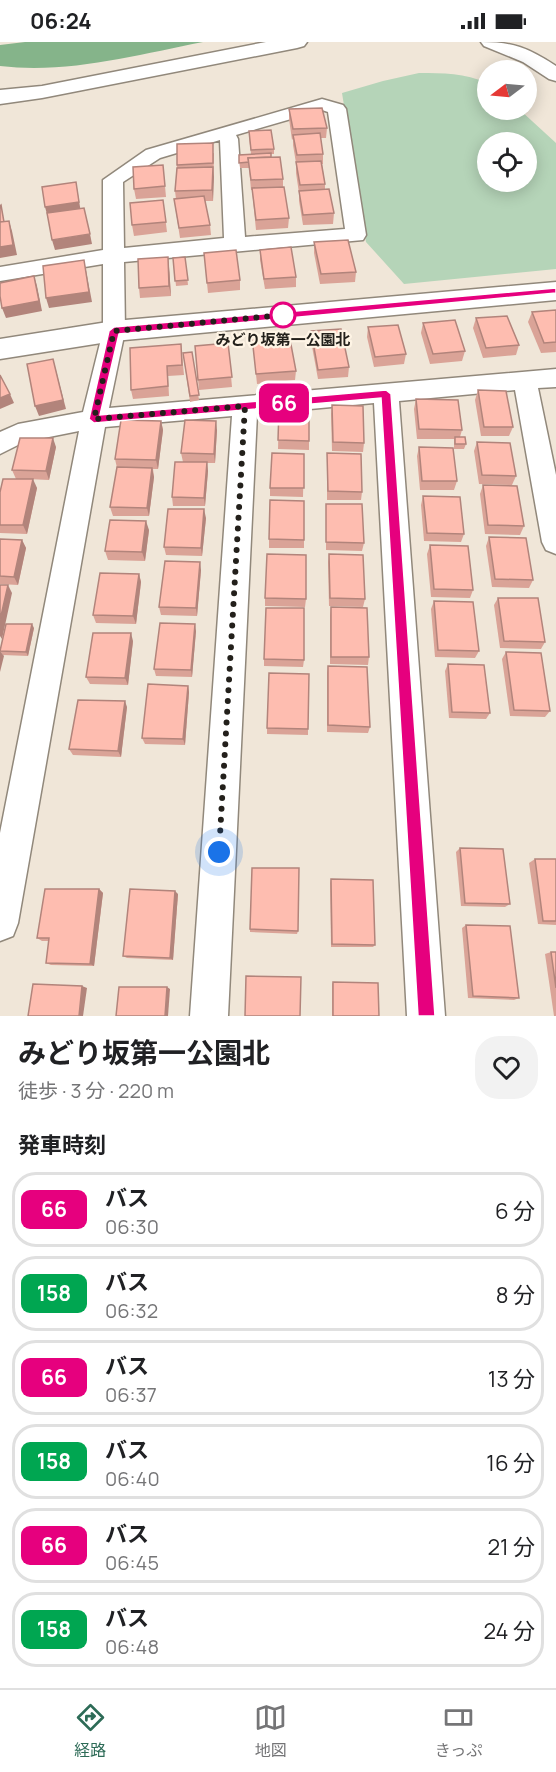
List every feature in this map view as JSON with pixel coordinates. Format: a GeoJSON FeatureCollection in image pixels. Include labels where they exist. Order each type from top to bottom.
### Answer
{"type":"FeatureCollection","features":[{"type":"Feature","properties":{"kind":"street"},"geometry":{"type":"LineString","coordinates":[[0,97],[42,92],[297,42]]}},
{"type":"Feature","properties":{"kind":"street"},"geometry":{"type":"LineString","coordinates":[[491,42],[530,58],[556,75]]}},
{"type":"Feature","properties":{"kind":"street"},"geometry":{"type":"LineString","coordinates":[[0,274],[52,263],[112,255],[356,235],[337,109],[322,104],[153,154],[113,180],[112,255],[114,331],[94,419],[0,923]]}},
{"type":"Feature","properties":{"kind":"street"},"geometry":{"type":"LineString","coordinates":[[225,133],[229,140],[235,245]]}},
{"type":"Feature","properties":{"kind":"street"},"geometry":{"type":"LineString","coordinates":[[0,349],[114,331],[556,291]]}},
{"type":"Feature","properties":{"kind":"street"},"geometry":{"type":"LineString","coordinates":[[0,444],[18,434],[94,419],[556,378]]}},
{"type":"Feature","properties":{"kind":"street"},"geometry":{"type":"LineString","coordinates":[[525,381],[556,542]]}},
{"type":"Feature","properties":{"kind":"street"},"geometry":{"type":"LineString","coordinates":[[386,394],[426,1016]]}},
{"type":"Feature","properties":{"kind":"street"},"geometry":{"type":"LineString","coordinates":[[210,1016],[245,406]]}},
{"type":"Feature","properties":{"kind":"green space"},"geometry":{"type":"Polygon","coordinates":[[[25,42],[203,42],[77,65],[26,68],[0,66],[0,45],[25,42]]]}},
{"type":"Feature","properties":{"kind":"green space"},"geometry":{"type":"Polygon","coordinates":[[[419,73],[454,74],[477,79],[477,120],[531,120],[556,143],[556,269],[404,284],[366,242],[342,93],[419,73]]]}},
{"type":"Feature","properties":{"kind":"building"},"geometry":{"type":"Polygon","coordinates":[[[322,108],[327,128],[293,129],[289,109],[322,108]]]}},
{"type":"Feature","properties":{"kind":"building"},"geometry":{"type":"Polygon","coordinates":[[[271,130],[274,149],[251,150],[249,131],[271,130]]]}},
{"type":"Feature","properties":{"kind":"building"},"geometry":{"type":"Polygon","coordinates":[[[320,133],[323,154],[297,155],[293,135],[320,133]]]}},
{"type":"Feature","properties":{"kind":"building"},"geometry":{"type":"Polygon","coordinates":[[[213,143],[213,163],[177,165],[177,144],[213,143]]]}},
{"type":"Feature","properties":{"kind":"building"},"geometry":{"type":"Polygon","coordinates":[[[271,153],[271,157],[248,158],[249,162],[239,163],[239,155],[271,153]]]}},
{"type":"Feature","properties":{"kind":"building"},"geometry":{"type":"Polygon","coordinates":[[[280,157],[283,179],[251,180],[248,158],[280,157]]]}},
{"type":"Feature","properties":{"kind":"building"},"geometry":{"type":"Polygon","coordinates":[[[321,161],[325,184],[300,185],[296,162],[321,161]]]}},
{"type":"Feature","properties":{"kind":"building"},"geometry":{"type":"Polygon","coordinates":[[[163,165],[165,186],[134,189],[133,167],[163,165]]]}},
{"type":"Feature","properties":{"kind":"building"},"geometry":{"type":"Polygon","coordinates":[[[213,167],[212,190],[175,191],[177,168],[213,167]]]}},
{"type":"Feature","properties":{"kind":"building"},"geometry":{"type":"Polygon","coordinates":[[[76,182],[79,202],[45,207],[42,187],[76,182]]]}},
{"type":"Feature","properties":{"kind":"building"},"geometry":{"type":"Polygon","coordinates":[[[284,187],[289,218],[256,220],[252,188],[284,187]]]}},
{"type":"Feature","properties":{"kind":"building"},"geometry":{"type":"Polygon","coordinates":[[[329,189],[334,213],[303,215],[299,191],[329,189]]]}},
{"type":"Feature","properties":{"kind":"building"},"geometry":{"type":"Polygon","coordinates":[[[204,196],[210,225],[179,228],[174,199],[204,196]]]}},
{"type":"Feature","properties":{"kind":"building"},"geometry":{"type":"Polygon","coordinates":[[[163,200],[166,222],[132,225],[130,203],[163,200]]]}},
{"type":"Feature","properties":{"kind":"building"},"geometry":{"type":"Polygon","coordinates":[[[1,205],[4,222],[0,222],[1,205]]]}},
{"type":"Feature","properties":{"kind":"building"},"geometry":{"type":"Polygon","coordinates":[[[84,208],[90,234],[52,240],[47,213],[84,208]]]}},
{"type":"Feature","properties":{"kind":"building"},"geometry":{"type":"Polygon","coordinates":[[[9,221],[13,245],[0,247],[0,222],[9,221]]]}},
{"type":"Feature","properties":{"kind":"building"},"geometry":{"type":"Polygon","coordinates":[[[348,240],[356,272],[321,274],[314,242],[348,240]]]}},
{"type":"Feature","properties":{"kind":"building"},"geometry":{"type":"Polygon","coordinates":[[[291,247],[296,277],[264,279],[260,250],[291,247]]]}},
{"type":"Feature","properties":{"kind":"building"},"geometry":{"type":"Polygon","coordinates":[[[236,250],[240,280],[207,283],[204,253],[236,250]]]}},
{"type":"Feature","properties":{"kind":"building"},"geometry":{"type":"Polygon","coordinates":[[[168,257],[169,286],[139,288],[138,259],[168,257]]]}},
{"type":"Feature","properties":{"kind":"building"},"geometry":{"type":"Polygon","coordinates":[[[185,257],[188,280],[175,281],[173,258],[185,257]]]}},
{"type":"Feature","properties":{"kind":"building"},"geometry":{"type":"Polygon","coordinates":[[[84,260],[89,292],[46,298],[43,266],[84,260]]]}},
{"type":"Feature","properties":{"kind":"building"},"geometry":{"type":"Polygon","coordinates":[[[34,276],[39,301],[2,308],[0,283],[34,276]]]}},
{"type":"Feature","properties":{"kind":"building"},"geometry":{"type":"Polygon","coordinates":[[[556,310],[556,342],[544,343],[532,312],[556,310]]]}},
{"type":"Feature","properties":{"kind":"building"},"geometry":{"type":"Polygon","coordinates":[[[507,316],[519,345],[486,348],[476,318],[507,316]]]}},
{"type":"Feature","properties":{"kind":"building"},"geometry":{"type":"Polygon","coordinates":[[[455,320],[465,351],[433,354],[423,323],[455,320]]]}},
{"type":"Feature","properties":{"kind":"building"},"geometry":{"type":"Polygon","coordinates":[[[398,325],[406,354],[375,357],[368,327],[398,325]]]}},
{"type":"Feature","properties":{"kind":"building"},"geometry":{"type":"Polygon","coordinates":[[[341,329],[349,367],[318,370],[311,331],[341,329]]]}},
{"type":"Feature","properties":{"kind":"building"},"geometry":{"type":"Polygon","coordinates":[[[289,334],[296,371],[256,374],[252,337],[289,334]]]}},
{"type":"Feature","properties":{"kind":"building"},"geometry":{"type":"Polygon","coordinates":[[[228,343],[232,377],[198,380],[195,346],[228,343]]]}},
{"type":"Feature","properties":{"kind":"building"},"geometry":{"type":"Polygon","coordinates":[[[181,344],[182,365],[167,366],[168,386],[131,390],[130,348],[181,344]]]}},
{"type":"Feature","properties":{"kind":"building"},"geometry":{"type":"Polygon","coordinates":[[[192,352],[199,395],[190,396],[183,353],[192,352]]]}},
{"type":"Feature","properties":{"kind":"building"},"geometry":{"type":"Polygon","coordinates":[[[53,359],[63,400],[35,406],[27,364],[53,359]]]}},
{"type":"Feature","properties":{"kind":"building"},"geometry":{"type":"Polygon","coordinates":[[[0,375],[10,394],[0,398],[0,375]]]}},
{"type":"Feature","properties":{"kind":"building"},"geometry":{"type":"Polygon","coordinates":[[[478,390],[506,391],[513,427],[484,427],[478,390]]]}},
{"type":"Feature","properties":{"kind":"building"},"geometry":{"type":"Polygon","coordinates":[[[416,399],[458,400],[462,430],[419,429],[416,399]]]}},
{"type":"Feature","properties":{"kind":"building"},"geometry":{"type":"Polygon","coordinates":[[[332,405],[363,406],[364,443],[333,442],[332,405]]]}},
{"type":"Feature","properties":{"kind":"building"},"geometry":{"type":"Polygon","coordinates":[[[279,408],[309,409],[309,441],[278,440],[279,408]]]}},
{"type":"Feature","properties":{"kind":"building"},"geometry":{"type":"Polygon","coordinates":[[[121,420],[161,421],[156,460],[115,459],[121,420]]]}},
{"type":"Feature","properties":{"kind":"building"},"geometry":{"type":"Polygon","coordinates":[[[185,420],[216,421],[214,454],[181,453],[185,420]]]}},
{"type":"Feature","properties":{"kind":"building"},"geometry":{"type":"Polygon","coordinates":[[[455,437],[465,437],[466,444],[455,444],[455,437]]]}},
{"type":"Feature","properties":{"kind":"building"},"geometry":{"type":"Polygon","coordinates":[[[20,438],[53,438],[46,471],[12,470],[20,438]]]}},
{"type":"Feature","properties":{"kind":"building"},"geometry":{"type":"Polygon","coordinates":[[[477,442],[510,443],[516,476],[482,475],[477,442]]]}},
{"type":"Feature","properties":{"kind":"building"},"geometry":{"type":"Polygon","coordinates":[[[419,447],[453,448],[457,481],[422,481],[419,447]]]}},
{"type":"Feature","properties":{"kind":"building"},"geometry":{"type":"Polygon","coordinates":[[[272,453],[304,454],[304,488],[270,488],[272,453]]]}},
{"type":"Feature","properties":{"kind":"building"},"geometry":{"type":"Polygon","coordinates":[[[327,453],[361,454],[362,492],[328,491],[327,453]]]}},
{"type":"Feature","properties":{"kind":"building"},"geometry":{"type":"Polygon","coordinates":[[[175,462],[207,462],[204,498],[172,497],[175,462]]]}},
{"type":"Feature","properties":{"kind":"building"},"geometry":{"type":"Polygon","coordinates":[[[117,467],[152,468],[147,508],[110,507],[117,467]]]}},
{"type":"Feature","properties":{"kind":"building"},"geometry":{"type":"Polygon","coordinates":[[[3,479],[33,479],[23,525],[0,525],[0,492],[3,479]]]}},
{"type":"Feature","properties":{"kind":"building"},"geometry":{"type":"Polygon","coordinates":[[[483,485],[517,486],[524,526],[488,525],[483,485]]]}},
{"type":"Feature","properties":{"kind":"building"},"geometry":{"type":"Polygon","coordinates":[[[423,496],[460,497],[464,534],[427,533],[423,496]]]}},
{"type":"Feature","properties":{"kind":"building"},"geometry":{"type":"Polygon","coordinates":[[[270,500],[304,501],[304,540],[269,539],[270,500]]]}},
{"type":"Feature","properties":{"kind":"building"},"geometry":{"type":"Polygon","coordinates":[[[326,504],[362,504],[364,543],[326,542],[326,504]]]}},
{"type":"Feature","properties":{"kind":"building"},"geometry":{"type":"Polygon","coordinates":[[[168,509],[204,509],[201,548],[164,547],[168,509]]]}},
{"type":"Feature","properties":{"kind":"building"},"geometry":{"type":"Polygon","coordinates":[[[110,520],[146,521],[142,552],[105,551],[110,520]]]}},
{"type":"Feature","properties":{"kind":"building"},"geometry":{"type":"Polygon","coordinates":[[[489,537],[526,538],[533,580],[495,579],[489,537]]]}},
{"type":"Feature","properties":{"kind":"building"},"geometry":{"type":"Polygon","coordinates":[[[0,539],[22,540],[14,577],[0,576],[0,539]]]}},
{"type":"Feature","properties":{"kind":"building"},"geometry":{"type":"Polygon","coordinates":[[[430,545],[468,546],[473,590],[434,589],[430,545]]]}},
{"type":"Feature","properties":{"kind":"building"},"geometry":{"type":"Polygon","coordinates":[[[267,554],[306,555],[306,599],[265,598],[267,554]]]}},
{"type":"Feature","properties":{"kind":"building"},"geometry":{"type":"Polygon","coordinates":[[[329,554],[363,555],[365,599],[330,598],[329,554]]]}},
{"type":"Feature","properties":{"kind":"building"},"geometry":{"type":"Polygon","coordinates":[[[165,561],[200,562],[196,608],[159,607],[165,561]]]}},
{"type":"Feature","properties":{"kind":"building"},"geometry":{"type":"Polygon","coordinates":[[[100,573],[139,574],[133,616],[93,615],[100,573]]]}},
{"type":"Feature","properties":{"kind":"building"},"geometry":{"type":"Polygon","coordinates":[[[0,585],[8,585],[0,620],[0,585]]]}},
{"type":"Feature","properties":{"kind":"building"},"geometry":{"type":"Polygon","coordinates":[[[498,598],[538,598],[545,642],[504,641],[498,598]]]}},
{"type":"Feature","properties":{"kind":"building"},"geometry":{"type":"Polygon","coordinates":[[[434,601],[473,602],[479,651],[438,650],[434,601]]]}},
{"type":"Feature","properties":{"kind":"building"},"geometry":{"type":"Polygon","coordinates":[[[331,607],[367,608],[369,657],[331,657],[331,607]]]}},
{"type":"Feature","properties":{"kind":"building"},"geometry":{"type":"Polygon","coordinates":[[[266,608],[304,608],[304,660],[264,659],[266,608]]]}},
{"type":"Feature","properties":{"kind":"building"},"geometry":{"type":"Polygon","coordinates":[[[160,623],[195,624],[191,670],[154,669],[160,623]]]}},
{"type":"Feature","properties":{"kind":"building"},"geometry":{"type":"Polygon","coordinates":[[[6,624],[32,624],[26,652],[0,651],[6,624]]]}},
{"type":"Feature","properties":{"kind":"building"},"geometry":{"type":"Polygon","coordinates":[[[93,633],[131,633],[125,678],[86,677],[93,633]]]}},
{"type":"Feature","properties":{"kind":"building"},"geometry":{"type":"Polygon","coordinates":[[[506,652],[541,653],[550,711],[514,710],[506,652]]]}},
{"type":"Feature","properties":{"kind":"building"},"geometry":{"type":"Polygon","coordinates":[[[448,664],[484,665],[490,713],[452,712],[448,664]]]}},
{"type":"Feature","properties":{"kind":"building"},"geometry":{"type":"Polygon","coordinates":[[[328,666],[367,667],[370,727],[328,725],[328,666]]]}},
{"type":"Feature","properties":{"kind":"building"},"geometry":{"type":"Polygon","coordinates":[[[269,673],[309,674],[308,729],[267,728],[269,673]]]}},
{"type":"Feature","properties":{"kind":"building"},"geometry":{"type":"Polygon","coordinates":[[[148,684],[188,686],[183,739],[142,738],[148,684]]]}},
{"type":"Feature","properties":{"kind":"building"},"geometry":{"type":"Polygon","coordinates":[[[78,700],[125,701],[118,751],[69,749],[78,700]]]}},
{"type":"Feature","properties":{"kind":"building"},"geometry":{"type":"Polygon","coordinates":[[[460,848],[503,849],[510,904],[465,903],[460,848]]]}},
{"type":"Feature","properties":{"kind":"building"},"geometry":{"type":"Polygon","coordinates":[[[535,859],[556,859],[556,921],[543,921],[535,859]]]}},
{"type":"Feature","properties":{"kind":"building"},"geometry":{"type":"Polygon","coordinates":[[[252,868],[299,868],[298,931],[250,929],[252,868]]]}},
{"type":"Feature","properties":{"kind":"building"},"geometry":{"type":"Polygon","coordinates":[[[331,879],[373,880],[375,945],[332,944],[331,879]]]}},
{"type":"Feature","properties":{"kind":"building"},"geometry":{"type":"Polygon","coordinates":[[[45,889],[99,889],[90,964],[46,963],[49,938],[37,938],[45,889]]]}},
{"type":"Feature","properties":{"kind":"building"},"geometry":{"type":"Polygon","coordinates":[[[130,889],[175,891],[170,958],[123,956],[130,889]]]}},
{"type":"Feature","properties":{"kind":"building"},"geometry":{"type":"Polygon","coordinates":[[[466,925],[510,926],[519,998],[473,996],[466,925]]]}},
{"type":"Feature","properties":{"kind":"building"},"geometry":{"type":"Polygon","coordinates":[[[551,952],[556,952],[556,988],[551,952]]]}},
{"type":"Feature","properties":{"kind":"building"},"geometry":{"type":"Polygon","coordinates":[[[246,976],[301,977],[300,1016],[245,1016],[246,976]]]}},
{"type":"Feature","properties":{"kind":"building"},"geometry":{"type":"Polygon","coordinates":[[[333,982],[378,983],[379,1016],[333,1016],[333,982]]]}},
{"type":"Feature","properties":{"kind":"building"},"geometry":{"type":"Polygon","coordinates":[[[33,984],[82,986],[79,1016],[28,1016],[33,984]]]}},
{"type":"Feature","properties":{"kind":"building"},"geometry":{"type":"Polygon","coordinates":[[[119,987],[167,987],[165,1016],[116,1016],[119,987]]]}},
{"type":"Feature","properties":{"kind":"bus line","name":"66"},"geometry":{"type":"LineString","coordinates":[[426,1016],[386,394],[94,419],[114,331],[556,291]]}},
{"type":"Feature","properties":{"kind":"place","name":"みどり坂第一公園北"},"geometry":{"type":"Point","coordinates":[283,315]}},
{"type":"Feature","properties":{"kind":"route"},"geometry":{"type":"LineString","coordinates":[[219,852],[245,406],[94,419],[114,331],[283,315]]}}]}
